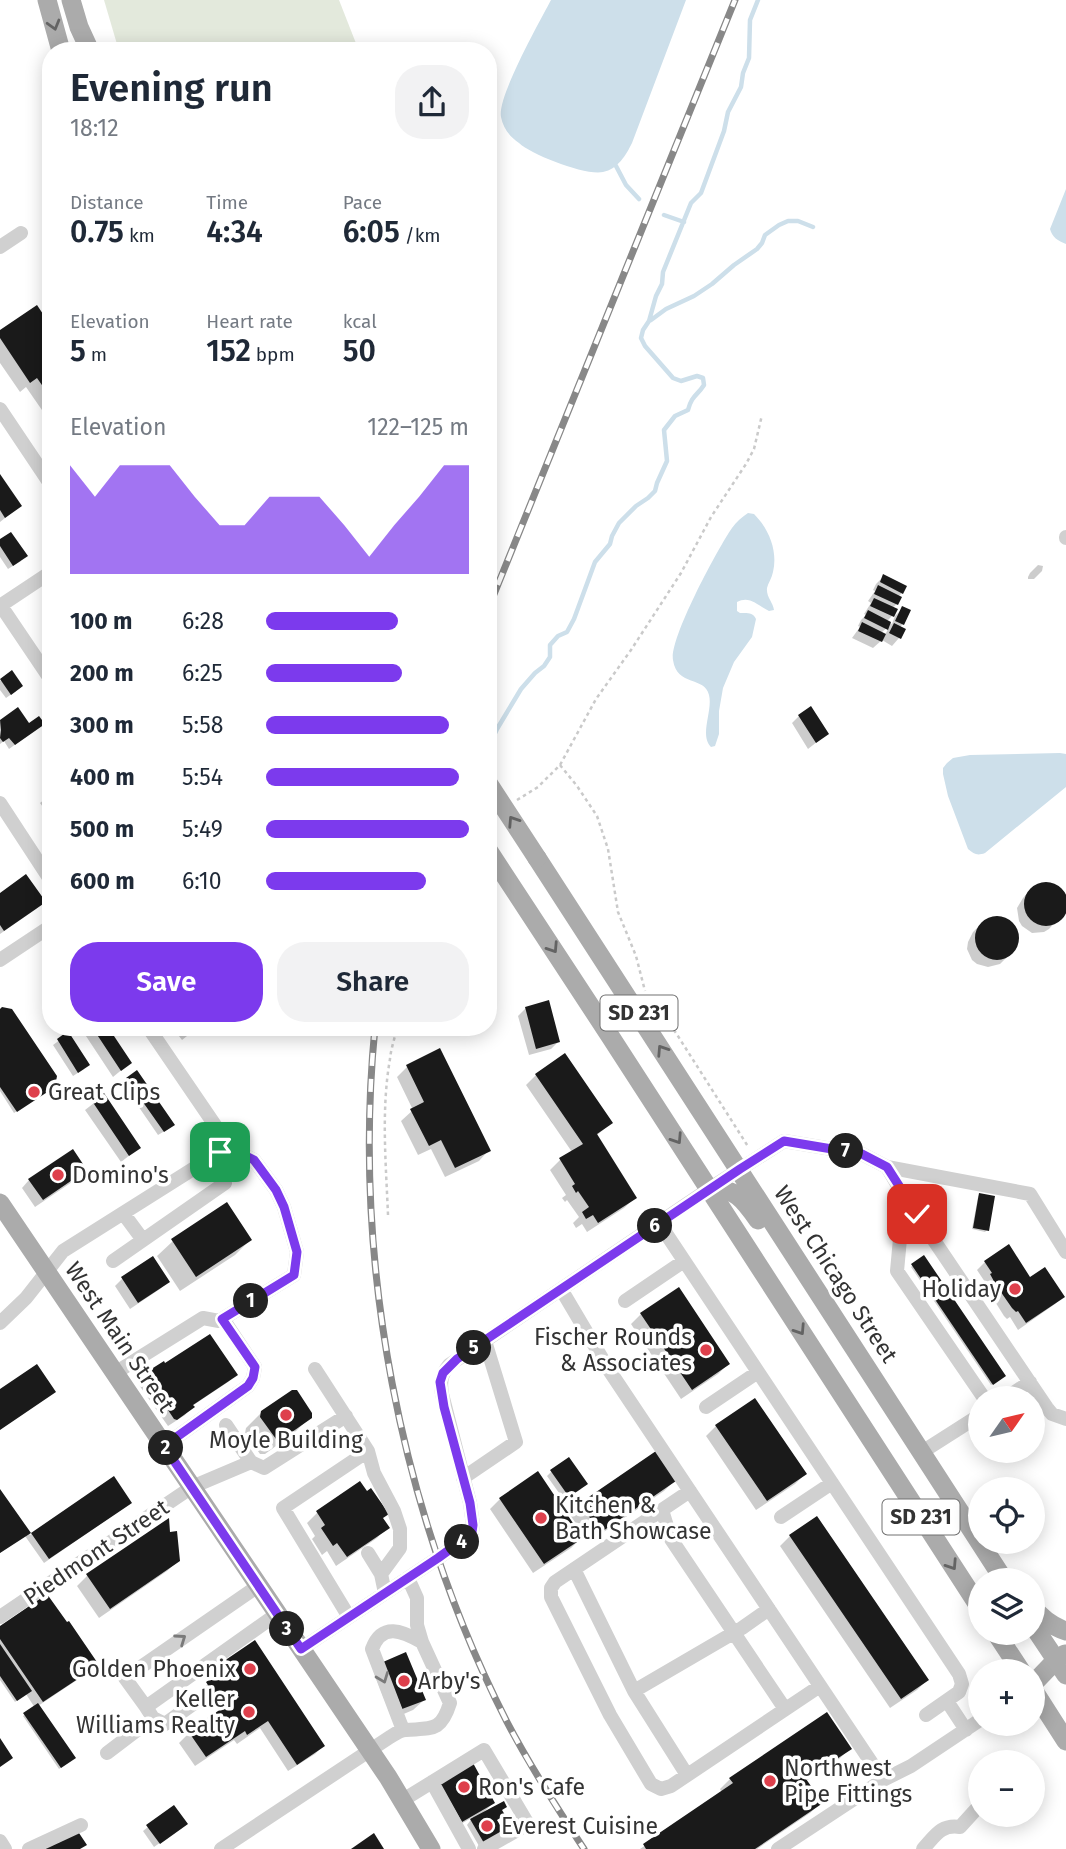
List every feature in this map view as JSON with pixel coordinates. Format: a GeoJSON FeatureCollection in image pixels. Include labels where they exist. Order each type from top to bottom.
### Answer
{"type":"FeatureCollection","features":[{"type":"Feature","properties":{"kind":"main road"},"geometry":{"type":"LineString","coordinates":[[47,0],[59,42]]}},
{"type":"Feature","properties":{"kind":"main road"},"geometry":{"type":"LineString","coordinates":[[71,0],[86,42]]}},
{"type":"Feature","properties":{"kind":"main road"},"geometry":{"type":"LineString","coordinates":[[84,0],[96,42]]}},
{"type":"Feature","properties":{"kind":"main road","name":"West Chicago Street"},"geometry":{"type":"LineString","coordinates":[[497,797],[747,1164],[793,1256],[926,1450],[997,1568]]}},
{"type":"Feature","properties":{"kind":"main road","name":"SD 231"},"geometry":{"type":"LineString","coordinates":[[497,864],[968,1589]]}},
{"type":"Feature","properties":{"kind":"main road"},"geometry":{"type":"LineString","coordinates":[[709,1189],[720,1188],[746,1202],[785,1262],[828,1307]]}},
{"type":"Feature","properties":{"kind":"main road","name":"West Main Street"},"geometry":{"type":"LineString","coordinates":[[0,1203],[370,1750],[431,1849]]}},
{"type":"Feature","properties":{"kind":"main road"},"geometry":{"type":"LineString","coordinates":[[793,1256],[850,1326],[926,1450],[968,1508]]}},
{"type":"Feature","properties":{"kind":"main road"},"geometry":{"type":"LineString","coordinates":[[1045,1620],[1066,1631]]}},
{"type":"Feature","properties":{"kind":"main road"},"geometry":{"type":"LineString","coordinates":[[1045,1641],[1064,1666],[1045,1678]]}},
{"type":"Feature","properties":{"kind":"main road"},"geometry":{"type":"LineString","coordinates":[[1045,1696],[1066,1718]]}},
{"type":"Feature","properties":{"kind":"main road"},"geometry":{"type":"LineString","coordinates":[[1045,1708],[1066,1741]]}},
{"type":"Feature","properties":{"kind":"street"},"geometry":{"type":"LineString","coordinates":[[0,247],[21,233]]}},
{"type":"Feature","properties":{"kind":"street"},"geometry":{"type":"LineString","coordinates":[[0,409],[42,472]]}},
{"type":"Feature","properties":{"kind":"street"},"geometry":{"type":"LineString","coordinates":[[42,578],[0,606],[42,667]]}},
{"type":"Feature","properties":{"kind":"street"},"geometry":{"type":"LineString","coordinates":[[0,803],[42,867]]}},
{"type":"Feature","properties":{"kind":"street"},"geometry":{"type":"LineString","coordinates":[[0,960],[42,932]]}},
{"type":"Feature","properties":{"kind":"street"},"geometry":{"type":"LineString","coordinates":[[0,1323],[19,1306],[63,1251],[220,1152],[224,1145],[221,1134],[154,1036]]}},
{"type":"Feature","properties":{"kind":"street"},"geometry":{"type":"LineString","coordinates":[[301,1649],[460,1543],[472,1532],[472,1515],[440,1382],[449,1366],[784,1141],[862,1154],[887,1167],[1030,1194],[1066,1252]]}},
{"type":"Feature","properties":{"kind":"street"},"geometry":{"type":"LineString","coordinates":[[115,1374],[203,1318],[219,1321],[294,1275],[297,1252],[284,1207],[276,1190],[254,1160],[224,1145]]}},
{"type":"Feature","properties":{"kind":"street"},"geometry":{"type":"LineString","coordinates":[[113,1261],[225,1183],[210,1158]]}},
{"type":"Feature","properties":{"kind":"street"},"geometry":{"type":"LineString","coordinates":[[887,1167],[1052,1414],[1066,1419]]}},
{"type":"Feature","properties":{"kind":"street"},"geometry":{"type":"LineString","coordinates":[[904,1196],[897,1271],[976,1386]]}},
{"type":"Feature","properties":{"kind":"street"},"geometry":{"type":"LineString","coordinates":[[124,1213],[143,1240]]}},
{"type":"Feature","properties":{"kind":"street"},"geometry":{"type":"LineString","coordinates":[[659,1223],[959,1674],[962,1684],[960,1692],[926,1715]]}},
{"type":"Feature","properties":{"kind":"street"},"geometry":{"type":"LineString","coordinates":[[625,1301],[684,1261]]}},
{"type":"Feature","properties":{"kind":"street"},"geometry":{"type":"LineString","coordinates":[[561,1289],[609,1370],[883,1780]]}},
{"type":"Feature","properties":{"kind":"street"},"geometry":{"type":"LineString","coordinates":[[164,1446],[248,1386],[253,1378],[255,1367],[222,1319]]}},
{"type":"Feature","properties":{"kind":"street"},"geometry":{"type":"LineString","coordinates":[[463,1478],[516,1442],[485,1340]]}},
{"type":"Feature","properties":{"kind":"street"},"geometry":{"type":"LineString","coordinates":[[314,1369],[368,1451],[374,1474],[394,1511],[400,1529],[400,1548],[381,1574]]}},
{"type":"Feature","properties":{"kind":"street"},"geometry":{"type":"LineString","coordinates":[[706,1407],[758,1372]]}},
{"type":"Feature","properties":{"kind":"street"},"geometry":{"type":"LineString","coordinates":[[1024,1386],[1030,1382]]}},
{"type":"Feature","properties":{"kind":"street","name":"Piedmont Street"},"geometry":{"type":"LineString","coordinates":[[0,1617],[192,1487],[251,1462],[264,1468],[345,1416]]}},
{"type":"Feature","properties":{"kind":"street"},"geometry":{"type":"LineString","coordinates":[[926,1450],[968,1423]]}},
{"type":"Feature","properties":{"kind":"street"},"geometry":{"type":"LineString","coordinates":[[226,1424],[251,1462]]}},
{"type":"Feature","properties":{"kind":"street"},"geometry":{"type":"LineString","coordinates":[[349,1617],[283,1508],[368,1451]]}},
{"type":"Feature","properties":{"kind":"street"},"geometry":{"type":"LineString","coordinates":[[781,1517],[832,1483]]}},
{"type":"Feature","properties":{"kind":"street"},"geometry":{"type":"LineString","coordinates":[[690,1491],[555,1582],[551,1588],[551,1597],[610,1715],[651,1784],[661,1789],[671,1786],[820,1686]]}},
{"type":"Feature","properties":{"kind":"street"},"geometry":{"type":"LineString","coordinates":[[662,1510],[671,1539],[785,1709]]}},
{"type":"Feature","properties":{"kind":"street"},"geometry":{"type":"LineString","coordinates":[[368,1553],[381,1574],[385,1593]]}},
{"type":"Feature","properties":{"kind":"street"},"geometry":{"type":"LineString","coordinates":[[574,1569],[634,1691],[687,1775]]}},
{"type":"Feature","properties":{"kind":"street"},"geometry":{"type":"LineString","coordinates":[[221,1849],[403,1730],[433,1728],[445,1718],[450,1703],[422,1642],[417,1625],[417,1598],[408,1578]]}},
{"type":"Feature","properties":{"kind":"street"},"geometry":{"type":"LineString","coordinates":[[200,1699],[165,1724],[149,1713],[125,1678],[258,1586]]}},
{"type":"Feature","properties":{"kind":"street"},"geometry":{"type":"LineString","coordinates":[[634,1691],[769,1609]]}},
{"type":"Feature","properties":{"kind":"street"},"geometry":{"type":"LineString","coordinates":[[107,1753],[149,1713],[277,1614]]}},
{"type":"Feature","properties":{"kind":"street"},"geometry":{"type":"LineString","coordinates":[[403,1730],[372,1649],[376,1639],[388,1632],[403,1631],[422,1642]]}},
{"type":"Feature","properties":{"kind":"street"},"geometry":{"type":"LineString","coordinates":[[778,1849],[883,1780],[911,1766],[966,1730],[947,1700]]}},
{"type":"Feature","properties":{"kind":"street"},"geometry":{"type":"LineString","coordinates":[[403,1800],[484,1750],[528,1824],[484,1849]]}},
{"type":"Feature","properties":{"kind":"street"},"geometry":{"type":"LineString","coordinates":[[432,1782],[469,1849]]}},
{"type":"Feature","properties":{"kind":"street"},"geometry":{"type":"LineString","coordinates":[[923,1849],[945,1827],[960,1827],[968,1818]]}},
{"type":"Feature","properties":{"kind":"street"},"geometry":{"type":"LineString","coordinates":[[29,1849],[82,1825]]}},
{"type":"Feature","properties":{"kind":"street"},"geometry":{"type":"LineString","coordinates":[[0,1841],[5,1849]]}},
{"type":"Feature","properties":{"kind":"path"},"geometry":{"type":"LineString","coordinates":[[509,807],[538,787],[560,765],[596,699],[681,573],[711,517],[746,464],[754,449],[762,415]]}},
{"type":"Feature","properties":{"kind":"path"},"geometry":{"type":"LineString","coordinates":[[560,765],[597,816],[608,849],[618,912],[636,956],[644,990],[676,1033],[747,1164]]}},
{"type":"Feature","properties":{"kind":"path"},"geometry":{"type":"LineString","coordinates":[[497,820],[501,815]]}},
{"type":"Feature","properties":{"kind":"path"},"geometry":{"type":"LineString","coordinates":[[388,1215],[386,1101],[389,1059],[395,1036]]}},
{"type":"Feature","properties":{"kind":"shaded area"},"geometry":{"type":"Polygon","coordinates":[[[104,0],[339,0],[355,42],[116,42],[104,0]]]}},
{"type":"Feature","properties":{"kind":"water"},"geometry":{"type":"Polygon","coordinates":[[[551,0],[686,0],[632,143],[621,161],[603,172],[585,171],[559,164],[535,153],[513,138],[502,121],[502,107],[512,77],[551,0]]]}},
{"type":"Feature","properties":{"kind":"water"},"geometry":{"type":"Polygon","coordinates":[[[1066,189],[1066,244],[1056,238],[1050,229],[1066,189]]]}},
{"type":"Feature","properties":{"kind":"water"},"geometry":{"type":"Polygon","coordinates":[[[748,513],[754,514],[764,526],[773,548],[774,564],[767,591],[774,610],[769,611],[750,600],[737,602],[737,611],[751,614],[756,619],[752,637],[734,662],[723,688],[719,734],[715,746],[711,747],[706,736],[709,695],[702,685],[680,674],[673,660],[674,649],[686,614],[716,554],[734,526],[748,513]]]}},
{"type":"Feature","properties":{"kind":"water"},"geometry":{"type":"Polygon","coordinates":[[[1066,754],[1066,787],[985,853],[976,854],[968,849],[948,796],[943,774],[947,763],[953,758],[970,755],[1066,754]]]}},
{"type":"Feature","properties":{"kind":"building"},"geometry":{"type":"Polygon","coordinates":[[[37,305],[42,312],[42,385],[37,378],[30,383],[0,338],[0,330],[37,305]]]}},
{"type":"Feature","properties":{"kind":"building"},"geometry":{"type":"Polygon","coordinates":[[[0,474],[22,506],[5,518],[0,510],[0,474]]]}},
{"type":"Feature","properties":{"kind":"building"},"geometry":{"type":"Polygon","coordinates":[[[11,532],[28,556],[13,566],[0,546],[0,539],[11,532]]]}},
{"type":"Feature","properties":{"kind":"building"},"geometry":{"type":"Polygon","coordinates":[[[883,574],[907,586],[903,594],[880,582],[883,574]]]}},
{"type":"Feature","properties":{"kind":"building"},"geometry":{"type":"Polygon","coordinates":[[[878,585],[902,597],[898,605],[874,594],[878,585]]]}},
{"type":"Feature","properties":{"kind":"building"},"geometry":{"type":"Polygon","coordinates":[[[874,598],[898,609],[894,617],[870,606],[874,598]]]}},
{"type":"Feature","properties":{"kind":"building"},"geometry":{"type":"Polygon","coordinates":[[[902,606],[911,610],[904,625],[895,621],[902,606]]]}},
{"type":"Feature","properties":{"kind":"building"},"geometry":{"type":"Polygon","coordinates":[[[868,610],[891,622],[888,630],[864,618],[868,610]]]}},
{"type":"Feature","properties":{"kind":"building"},"geometry":{"type":"Polygon","coordinates":[[[862,622],[886,634],[882,642],[858,631],[862,622]]]}},
{"type":"Feature","properties":{"kind":"building"},"geometry":{"type":"Polygon","coordinates":[[[894,623],[906,629],[901,639],[889,633],[894,623]]]}},
{"type":"Feature","properties":{"kind":"building"},"geometry":{"type":"Polygon","coordinates":[[[12,670],[23,686],[11,695],[0,679],[12,670]]]}},
{"type":"Feature","properties":{"kind":"building"},"geometry":{"type":"Polygon","coordinates":[[[811,706],[829,734],[816,743],[798,715],[811,706]]]}},
{"type":"Feature","properties":{"kind":"building"},"geometry":{"type":"Polygon","coordinates":[[[18,707],[29,723],[39,716],[42,726],[15,745],[9,738],[3,742],[0,738],[0,720],[18,707]]]}},
{"type":"Feature","properties":{"kind":"building"},"geometry":{"type":"Polygon","coordinates":[[[26,874],[42,896],[42,905],[4,931],[0,925],[0,893],[26,874]]]}},
{"type":"Feature","properties":{"kind":"building"},"geometry":{"type":"Polygon","coordinates":[[[1046,882],[1062,888],[1067,908],[1062,920],[1046,926],[1030,920],[1024,904],[1030,888],[1046,882]]]}},
{"type":"Feature","properties":{"kind":"building"},"geometry":{"type":"Polygon","coordinates":[[[997,916],[1006,917],[1013,922],[1018,929],[1018,947],[1013,954],[1006,959],[997,960],[988,959],[981,954],[976,947],[975,938],[976,929],[981,922],[988,917],[997,916]]]}},
{"type":"Feature","properties":{"kind":"building"},"geometry":{"type":"Polygon","coordinates":[[[549,1000],[560,1042],[536,1049],[525,1007],[549,1000]]]}},
{"type":"Feature","properties":{"kind":"building"},"geometry":{"type":"Polygon","coordinates":[[[2,1007],[12,1009],[57,1076],[55,1087],[17,1112],[0,1087],[2,1007]]]}},
{"type":"Feature","properties":{"kind":"building"},"geometry":{"type":"Polygon","coordinates":[[[71,1036],[90,1065],[78,1073],[57,1039],[71,1036]]]}},
{"type":"Feature","properties":{"kind":"building"},"geometry":{"type":"Polygon","coordinates":[[[98,1036],[114,1036],[132,1063],[121,1071],[98,1036]]]}},
{"type":"Feature","properties":{"kind":"building"},"geometry":{"type":"Polygon","coordinates":[[[440,1048],[491,1151],[455,1168],[441,1140],[429,1146],[410,1109],[424,1102],[406,1065],[440,1048]]]}},
{"type":"Feature","properties":{"kind":"building"},"geometry":{"type":"Polygon","coordinates":[[[565,1053],[613,1123],[597,1134],[637,1198],[598,1223],[593,1215],[586,1219],[582,1212],[589,1207],[578,1191],[576,1193],[572,1186],[575,1184],[559,1158],[583,1144],[535,1074],[565,1053]]]}},
{"type":"Feature","properties":{"kind":"building"},"geometry":{"type":"Polygon","coordinates":[[[137,1070],[175,1125],[164,1132],[126,1078],[137,1070]]]}},
{"type":"Feature","properties":{"kind":"building"},"geometry":{"type":"Polygon","coordinates":[[[104,1093],[141,1148],[129,1156],[92,1101],[104,1093]]]}},
{"type":"Feature","properties":{"kind":"building","name":"Domino's"},"geometry":{"type":"Polygon","coordinates":[[[73,1149],[87,1170],[43,1200],[28,1179],[73,1149]]]}},
{"type":"Feature","properties":{"kind":"building"},"geometry":{"type":"Polygon","coordinates":[[[979,1193],[995,1196],[989,1231],[973,1228],[979,1193]]]}},
{"type":"Feature","properties":{"kind":"building"},"geometry":{"type":"Polygon","coordinates":[[[227,1202],[252,1240],[196,1277],[171,1239],[227,1202]]]}},
{"type":"Feature","properties":{"kind":"building"},"geometry":{"type":"Polygon","coordinates":[[[1009,1244],[1030,1277],[1045,1267],[1065,1297],[1026,1323],[996,1285],[984,1261],[1009,1244]]]}},
{"type":"Feature","properties":{"kind":"building"},"geometry":{"type":"Polygon","coordinates":[[[924,1255],[1006,1376],[993,1385],[911,1264],[924,1255]]]}},
{"type":"Feature","properties":{"kind":"building"},"geometry":{"type":"Polygon","coordinates":[[[153,1256],[170,1282],[138,1303],[121,1277],[153,1256]]]}},
{"type":"Feature","properties":{"kind":"building"},"geometry":{"type":"Polygon","coordinates":[[[679,1287],[730,1364],[692,1390],[640,1313],[679,1287]]]}},
{"type":"Feature","properties":{"kind":"building"},"geometry":{"type":"Polygon","coordinates":[[[210,1334],[238,1375],[193,1405],[195,1407],[177,1420],[174,1419],[145,1373],[210,1334]]]}},
{"type":"Feature","properties":{"kind":"building"},"geometry":{"type":"Polygon","coordinates":[[[37,1364],[56,1392],[0,1430],[0,1389],[37,1364]]]}},
{"type":"Feature","properties":{"kind":"building","name":"Moyle Building"},"geometry":{"type":"Polygon","coordinates":[[[292,1390],[297,1390],[312,1413],[312,1418],[282,1439],[276,1439],[260,1417],[261,1411],[292,1390]]]}},
{"type":"Feature","properties":{"kind":"building"},"geometry":{"type":"Polygon","coordinates":[[[755,1398],[807,1474],[767,1501],[715,1425],[755,1398]]]}},
{"type":"Feature","properties":{"kind":"building"},"geometry":{"type":"Polygon","coordinates":[[[656,1451],[676,1481],[600,1533],[580,1503],[656,1451]]]}},
{"type":"Feature","properties":{"kind":"building"},"geometry":{"type":"Polygon","coordinates":[[[569,1457],[588,1484],[569,1497],[550,1470],[569,1457]]]}},
{"type":"Feature","properties":{"kind":"building","name":"Kitchen & Bath Showcase"},"geometry":{"type":"Polygon","coordinates":[[[538,1471],[583,1538],[544,1564],[499,1498],[538,1471]]]}},
{"type":"Feature","properties":{"kind":"building"},"geometry":{"type":"Polygon","coordinates":[[[114,1476],[132,1503],[49,1559],[31,1533],[114,1476]]]}},
{"type":"Feature","properties":{"kind":"building"},"geometry":{"type":"Polygon","coordinates":[[[360,1481],[367,1491],[371,1488],[389,1514],[383,1518],[390,1528],[347,1557],[337,1543],[333,1546],[321,1528],[325,1525],[316,1511],[360,1481]]]}},
{"type":"Feature","properties":{"kind":"building"},"geometry":{"type":"Polygon","coordinates":[[[0,1489],[31,1533],[0,1553],[0,1489]]]}},
{"type":"Feature","properties":{"kind":"building"},"geometry":{"type":"Polygon","coordinates":[[[817,1516],[929,1680],[901,1699],[789,1535],[817,1516]]]}},
{"type":"Feature","properties":{"kind":"building"},"geometry":{"type":"Polygon","coordinates":[[[169,1518],[170,1532],[177,1531],[180,1561],[110,1609],[86,1574],[169,1518]]]}},
{"type":"Feature","properties":{"kind":"building"},"geometry":{"type":"Polygon","coordinates":[[[47,1594],[99,1665],[43,1702],[0,1639],[0,1626],[47,1594]]]}},
{"type":"Feature","properties":{"kind":"building"},"geometry":{"type":"Polygon","coordinates":[[[255,1640],[325,1746],[297,1765],[268,1721],[247,1735],[245,1731],[206,1757],[188,1731],[239,1697],[234,1690],[218,1701],[206,1682],[228,1667],[224,1661],[255,1640]]]}},
{"type":"Feature","properties":{"kind":"building"},"geometry":{"type":"Polygon","coordinates":[[[0,1644],[32,1691],[17,1701],[0,1676],[0,1644]]]}},
{"type":"Feature","properties":{"kind":"building","name":"Arby's"},"geometry":{"type":"Polygon","coordinates":[[[406,1652],[426,1700],[402,1709],[383,1662],[406,1652]]]}},
{"type":"Feature","properties":{"kind":"building"},"geometry":{"type":"Polygon","coordinates":[[[38,1703],[76,1758],[61,1768],[23,1713],[38,1703]]]}},
{"type":"Feature","properties":{"kind":"building","name":"Northwest Pipe Fittings"},"geometry":{"type":"Polygon","coordinates":[[[827,1712],[852,1749],[806,1779],[823,1803],[755,1849],[646,1849],[643,1844],[733,1783],[729,1778],[827,1712]]]}},
{"type":"Feature","properties":{"kind":"building"},"geometry":{"type":"Polygon","coordinates":[[[0,1738],[13,1758],[0,1767],[0,1738]]]}},
{"type":"Feature","properties":{"kind":"building"},"geometry":{"type":"Polygon","coordinates":[[[473,1763],[495,1803],[462,1822],[439,1782],[473,1763]]]}},
{"type":"Feature","properties":{"kind":"building","name":"Everest Cuisine"},"geometry":{"type":"Polygon","coordinates":[[[504,1801],[507,1807],[502,1810],[505,1815],[497,1820],[504,1832],[484,1843],[470,1819],[504,1801]]]}},
{"type":"Feature","properties":{"kind":"building"},"geometry":{"type":"Polygon","coordinates":[[[174,1805],[188,1824],[160,1844],[146,1825],[174,1805]]]}},
{"type":"Feature","properties":{"kind":"building"},"geometry":{"type":"Polygon","coordinates":[[[77,1830],[87,1845],[80,1849],[34,1849],[77,1830]]]}},
{"type":"Feature","properties":{"kind":"building"},"geometry":{"type":"Polygon","coordinates":[[[374,1833],[384,1849],[351,1849],[374,1833]]]}},
{"type":"Feature","properties":{"kind":"waterway"},"geometry":{"type":"LineString","coordinates":[[497,729],[521,689],[550,657],[550,645],[558,636],[567,632],[595,562],[610,544],[619,523],[655,491],[667,461],[664,430],[675,416],[688,410],[693,398],[704,385],[703,378],[697,376],[681,381],[673,378],[641,338],[662,284],[663,272],[691,203],[701,193],[724,131],[728,112],[741,87],[749,58],[750,20],[758,0]]}},
{"type":"Feature","properties":{"kind":"waterway"},"geometry":{"type":"LineString","coordinates":[[616,166],[626,185],[639,199]]}},
{"type":"Feature","properties":{"kind":"waterway"},"geometry":{"type":"LineString","coordinates":[[664,215],[684,222]]}},
{"type":"Feature","properties":{"kind":"waterway"},"geometry":{"type":"LineString","coordinates":[[651,320],[712,284],[757,249],[765,235],[779,225],[798,221],[813,227]]}},
{"type":"Feature","properties":{"kind":"railway"},"geometry":{"type":"LineString","coordinates":[[497,587],[735,0]]}},
{"type":"Feature","properties":{"kind":"railway"},"geometry":{"type":"LineString","coordinates":[[374,1036],[370,1116],[371,1205],[378,1295],[392,1384],[412,1472],[438,1558],[470,1641],[507,1722],[584,1849]]}},
{"type":"Feature","properties":{"kind":"place","name":"Great Clips"},"geometry":{"type":"Point","coordinates":[34,1092]}},
{"type":"Feature","properties":{"kind":"place","name":"Domino's"},"geometry":{"type":"Point","coordinates":[58,1175]}},
{"type":"Feature","properties":{"kind":"place","name":"Holiday"},"geometry":{"type":"Point","coordinates":[1015,1289]}},
{"type":"Feature","properties":{"kind":"place","name":"Fischer Rounds & Associates"},"geometry":{"type":"Point","coordinates":[706,1350]}},
{"type":"Feature","properties":{"kind":"place","name":"Moyle Building"},"geometry":{"type":"Point","coordinates":[286,1415]}},
{"type":"Feature","properties":{"kind":"place","name":"Kitchen & Bath Showcase"},"geometry":{"type":"Point","coordinates":[541,1518]}},
{"type":"Feature","properties":{"kind":"place","name":"Golden Phoenix"},"geometry":{"type":"Point","coordinates":[250,1669]}},
{"type":"Feature","properties":{"kind":"place","name":"Arby's"},"geometry":{"type":"Point","coordinates":[404,1681]}},
{"type":"Feature","properties":{"kind":"place","name":"Keller Williams Realty"},"geometry":{"type":"Point","coordinates":[249,1712]}},
{"type":"Feature","properties":{"kind":"place","name":"Northwest Pipe Fittings"},"geometry":{"type":"Point","coordinates":[770,1781]}},
{"type":"Feature","properties":{"kind":"place","name":"Ron's Cafe"},"geometry":{"type":"Point","coordinates":[464,1787]}},
{"type":"Feature","properties":{"kind":"place","name":"Everest Cuisine"},"geometry":{"type":"Point","coordinates":[487,1826]}},
{"type":"Feature","properties":{"kind":"route"},"geometry":{"type":"LineString","coordinates":[[220,1152],[224,1145],[254,1160],[276,1190],[284,1207],[297,1252],[294,1275],[222,1319],[255,1367],[253,1378],[248,1386],[164,1446],[301,1649],[438,1558],[472,1532],[470,1503],[444,1407],[440,1382],[443,1373],[457,1359],[784,1141],[862,1154],[887,1167],[917,1214]]}}]}
